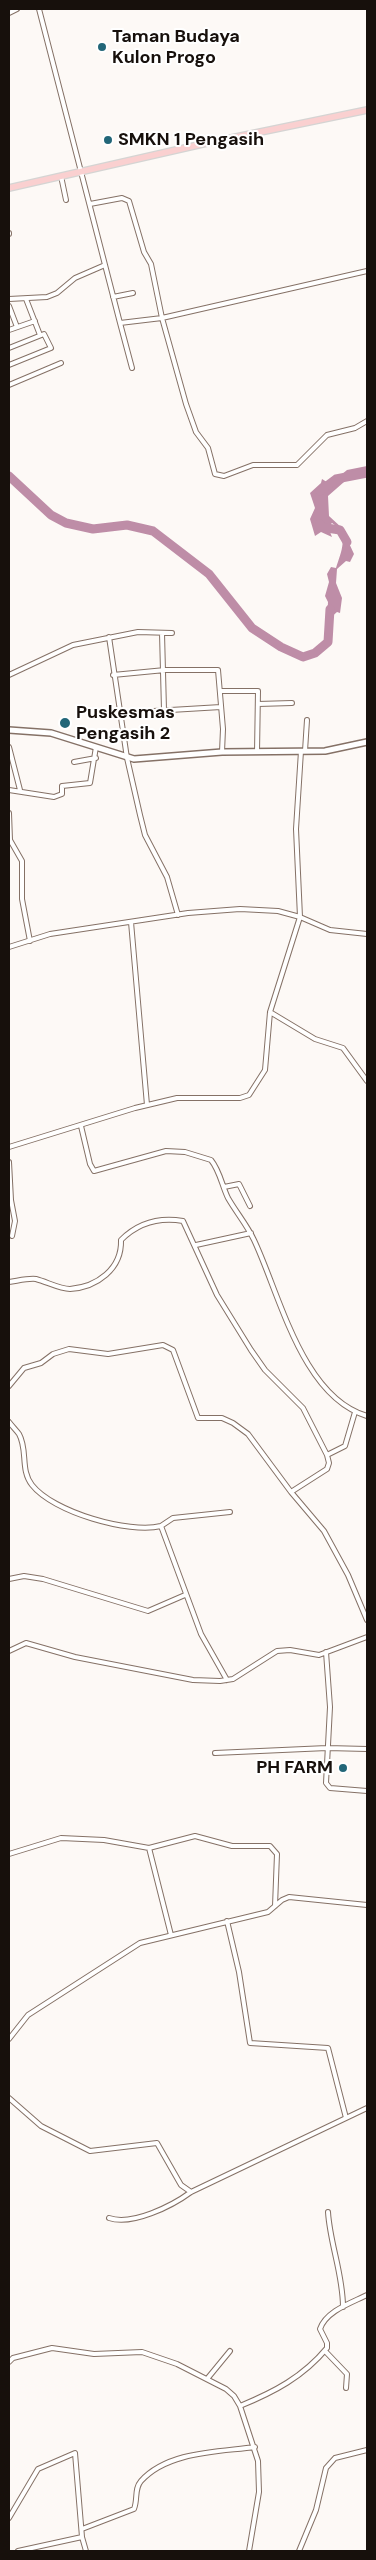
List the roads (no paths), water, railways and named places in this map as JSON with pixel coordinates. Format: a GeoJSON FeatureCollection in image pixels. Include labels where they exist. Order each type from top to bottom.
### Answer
{"type":"FeatureCollection","features":[{"type":"Feature","properties":{"kind":"main road"},"geometry":{"type":"LineString","coordinates":[[9,188],[367,110]]}},
{"type":"Feature","properties":{"kind":"street"},"geometry":{"type":"LineString","coordinates":[[9,13],[17,9]]}},
{"type":"Feature","properties":{"kind":"street"},"geometry":{"type":"LineString","coordinates":[[39,9],[132,368]]}},
{"type":"Feature","properties":{"kind":"street"},"geometry":{"type":"LineString","coordinates":[[61,176],[66,200]]}},
{"type":"Feature","properties":{"kind":"street"},"geometry":{"type":"LineString","coordinates":[[90,204],[122,198],[129,201],[144,252],[151,264],[162,318],[189,414],[196,432],[208,448],[213,472],[218,476],[224,476],[253,465],[297,465],[327,435],[355,428],[367,420]]}},
{"type":"Feature","properties":{"kind":"street"},"geometry":{"type":"LineString","coordinates":[[9,299],[41,299],[51,296],[75,278],[105,265]]}},
{"type":"Feature","properties":{"kind":"street"},"geometry":{"type":"LineString","coordinates":[[120,323],[162,318],[367,271]]}},
{"type":"Feature","properties":{"kind":"street"},"geometry":{"type":"LineString","coordinates":[[113,297],[133,293]]}},
{"type":"Feature","properties":{"kind":"street"},"geometry":{"type":"LineString","coordinates":[[26,299],[40,335]]}},
{"type":"Feature","properties":{"kind":"street"},"geometry":{"type":"LineString","coordinates":[[9,306],[17,327]]}},
{"type":"Feature","properties":{"kind":"street"},"geometry":{"type":"LineString","coordinates":[[9,330],[35,321]]}},
{"type":"Feature","properties":{"kind":"street"},"geometry":{"type":"LineString","coordinates":[[9,348],[40,335],[46,335],[50,350],[9,365]]}},
{"type":"Feature","properties":{"kind":"street"},"geometry":{"type":"LineString","coordinates":[[9,385],[61,363]]}},
{"type":"Feature","properties":{"kind":"street"},"geometry":{"type":"LineString","coordinates":[[9,676],[66,648],[138,632],[172,633]]}},
{"type":"Feature","properties":{"kind":"street"},"geometry":{"type":"LineString","coordinates":[[162,633],[165,670],[164,710]]}},
{"type":"Feature","properties":{"kind":"street"},"geometry":{"type":"LineString","coordinates":[[109,637],[113,675],[127,758],[146,835],[167,877],[178,915]]}},
{"type":"Feature","properties":{"kind":"street"},"geometry":{"type":"LineString","coordinates":[[113,675],[165,670],[218,670],[222,752]]}},
{"type":"Feature","properties":{"kind":"street"},"geometry":{"type":"LineString","coordinates":[[220,691],[258,691],[257,752]]}},
{"type":"Feature","properties":{"kind":"street"},"geometry":{"type":"LineString","coordinates":[[258,704],[292,703]]}},
{"type":"Feature","properties":{"kind":"street"},"geometry":{"type":"LineString","coordinates":[[120,713],[221,707]]}},
{"type":"Feature","properties":{"kind":"street"},"geometry":{"type":"LineString","coordinates":[[9,1147],[146,1105],[177,1098],[240,1098],[249,1095],[266,1070],[270,1012],[300,917],[296,829],[307,720]]}},
{"type":"Feature","properties":{"kind":"street"},"geometry":{"type":"LineString","coordinates":[[9,730],[52,733],[134,760],[222,752],[338,750],[367,742]]}},
{"type":"Feature","properties":{"kind":"street"},"geometry":{"type":"LineString","coordinates":[[9,746],[20,790]]}},
{"type":"Feature","properties":{"kind":"street"},"geometry":{"type":"LineString","coordinates":[[9,790],[20,790],[54,797],[62,794],[62,786],[90,783],[96,758],[96,747]]}},
{"type":"Feature","properties":{"kind":"street"},"geometry":{"type":"LineString","coordinates":[[74,762],[96,758]]}},
{"type":"Feature","properties":{"kind":"street"},"geometry":{"type":"LineString","coordinates":[[9,814],[10,840],[22,861],[22,899],[30,940]]}},
{"type":"Feature","properties":{"kind":"street"},"geometry":{"type":"LineString","coordinates":[[9,947],[50,934],[240,908],[278,911],[300,917],[330,930],[367,934]]}},
{"type":"Feature","properties":{"kind":"street"},"geometry":{"type":"LineString","coordinates":[[131,922],[146,1105]]}},
{"type":"Feature","properties":{"kind":"street"},"geometry":{"type":"LineString","coordinates":[[270,1012],[315,1039],[342,1048],[367,1081]]}},
{"type":"Feature","properties":{"kind":"street"},"geometry":{"type":"LineString","coordinates":[[82,1126],[90,1166],[94,1171],[161,1152],[179,1150],[211,1160],[224,1187],[251,1233],[309,1367],[335,1398],[355,1412],[367,1416]]}},
{"type":"Feature","properties":{"kind":"street"},"geometry":{"type":"LineString","coordinates":[[9,1162],[11,1200],[15,1221],[12,1236]]}},
{"type":"Feature","properties":{"kind":"street"},"geometry":{"type":"LineString","coordinates":[[224,1187],[239,1184],[250,1206]]}},
{"type":"Feature","properties":{"kind":"street"},"geometry":{"type":"LineString","coordinates":[[9,1282],[34,1279],[69,1289],[98,1281],[116,1266],[121,1252],[121,1240],[132,1229],[144,1224],[174,1219],[183,1221],[196,1245],[217,1294],[265,1370],[303,1408],[327,1455],[328,1469],[291,1492]]}},
{"type":"Feature","properties":{"kind":"street"},"geometry":{"type":"LineString","coordinates":[[196,1245],[251,1233]]}},
{"type":"Feature","properties":{"kind":"street"},"geometry":{"type":"LineString","coordinates":[[9,1386],[24,1368],[41,1363],[53,1354],[69,1349],[108,1354],[163,1345],[173,1350],[198,1418],[222,1418],[233,1422],[248,1434],[329,1539],[367,1620]]}},
{"type":"Feature","properties":{"kind":"street"},"geometry":{"type":"LineString","coordinates":[[327,1455],[345,1446],[355,1412]]}},
{"type":"Feature","properties":{"kind":"street"},"geometry":{"type":"LineString","coordinates":[[9,1422],[19,1435],[23,1450],[24,1468],[32,1486],[58,1507],[119,1525],[150,1529],[160,1526],[173,1518],[230,1512]]}},
{"type":"Feature","properties":{"kind":"street"},"geometry":{"type":"LineString","coordinates":[[160,1526],[201,1634],[227,1680]]}},
{"type":"Feature","properties":{"kind":"street"},"geometry":{"type":"LineString","coordinates":[[9,1579],[24,1576],[43,1579],[148,1610],[185,1595]]}},
{"type":"Feature","properties":{"kind":"street"},"geometry":{"type":"LineString","coordinates":[[9,1651],[26,1644],[75,1657],[193,1680],[227,1680],[277,1651],[290,1650],[319,1655],[367,1637]]}},
{"type":"Feature","properties":{"kind":"street"},"geometry":{"type":"LineString","coordinates":[[326,1652],[330,1689],[327,1786],[367,1791]]}},
{"type":"Feature","properties":{"kind":"street"},"geometry":{"type":"LineString","coordinates":[[215,1753],[328,1748],[367,1749]]}},
{"type":"Feature","properties":{"kind":"street"},"geometry":{"type":"LineString","coordinates":[[9,1854],[61,1838],[104,1840],[149,1848],[195,1836],[232,1846],[270,1846],[276,1854],[275,1906]]}},
{"type":"Feature","properties":{"kind":"street"},"geometry":{"type":"LineString","coordinates":[[149,1848],[171,1935]]}},
{"type":"Feature","properties":{"kind":"street"},"geometry":{"type":"LineString","coordinates":[[9,2039],[28,2015],[140,1943],[227,1920],[268,1912],[289,1897],[367,1904]]}},
{"type":"Feature","properties":{"kind":"street"},"geometry":{"type":"LineString","coordinates":[[227,1920],[239,1972],[250,2043],[328,2048],[346,2118]]}},
{"type":"Feature","properties":{"kind":"street"},"geometry":{"type":"LineString","coordinates":[[9,2098],[41,2126],[90,2151],[157,2143],[182,2185],[191,2192]]}},
{"type":"Feature","properties":{"kind":"street"},"geometry":{"type":"LineString","coordinates":[[109,2218],[123,2221],[174,2203],[191,2192],[367,2108]]}},
{"type":"Feature","properties":{"kind":"street"},"geometry":{"type":"LineString","coordinates":[[328,2212],[329,2226],[341,2281],[343,2307]]}},
{"type":"Feature","properties":{"kind":"street"},"geometry":{"type":"LineString","coordinates":[[240,2406],[285,2386],[304,2372],[328,2346],[321,2333],[321,2325],[329,2316],[367,2294]]}},
{"type":"Feature","properties":{"kind":"street"},"geometry":{"type":"LineString","coordinates":[[9,2362],[13,2358],[52,2348],[94,2354],[142,2352],[207,2379],[230,2393],[240,2406],[255,2447],[259,2467],[259,2492],[249,2551]]}},
{"type":"Feature","properties":{"kind":"street"},"geometry":{"type":"LineString","coordinates":[[207,2379],[230,2351]]}},
{"type":"Feature","properties":{"kind":"street"},"geometry":{"type":"LineString","coordinates":[[325,2351],[347,2374],[346,2388]]}},
{"type":"Feature","properties":{"kind":"street"},"geometry":{"type":"LineString","coordinates":[[82,2529],[134,2509],[137,2503],[136,2490],[141,2481],[165,2465],[192,2456],[255,2447]]}},
{"type":"Feature","properties":{"kind":"street"},"geometry":{"type":"LineString","coordinates":[[299,2551],[316,2510],[326,2468],[336,2458],[367,2450]]}},
{"type":"Feature","properties":{"kind":"street"},"geometry":{"type":"LineString","coordinates":[[9,2518],[38,2469],[75,2453],[82,2537],[86,2551]]}},
{"type":"Feature","properties":{"kind":"street"},"geometry":{"type":"LineString","coordinates":[[18,2551],[82,2537]]}},
{"type":"Feature","properties":{"kind":"waterway"},"geometry":{"type":"LineString","coordinates":[[320,491],[336,479],[367,473]]}},
{"type":"Feature","properties":{"kind":"waterway"},"geometry":{"type":"LineString","coordinates":[[9,476],[51,515],[66,523],[93,529],[127,525],[153,531],[209,574],[252,628],[281,647],[303,657],[315,653],[328,642],[330,609]]}},
{"type":"Feature","properties":{"kind":"waterway"},"geometry":{"type":"LineString","coordinates":[[320,524],[320,527],[340,530],[347,542]]}},
{"type":"Feature","properties":{"kind":"place","name":"Taman Budaya Kulon Progo"},"geometry":{"type":"Point","coordinates":[102,47]}},
{"type":"Feature","properties":{"kind":"place","name":"SMKN 1 Pengasih"},"geometry":{"type":"Point","coordinates":[108,140]}},
{"type":"Feature","properties":{"kind":"place","name":"Puskesmas Pengasih 2"},"geometry":{"type":"Point","coordinates":[65,723]}},
{"type":"Feature","properties":{"kind":"place","name":"PH FARM"},"geometry":{"type":"Point","coordinates":[343,1768]}}]}
